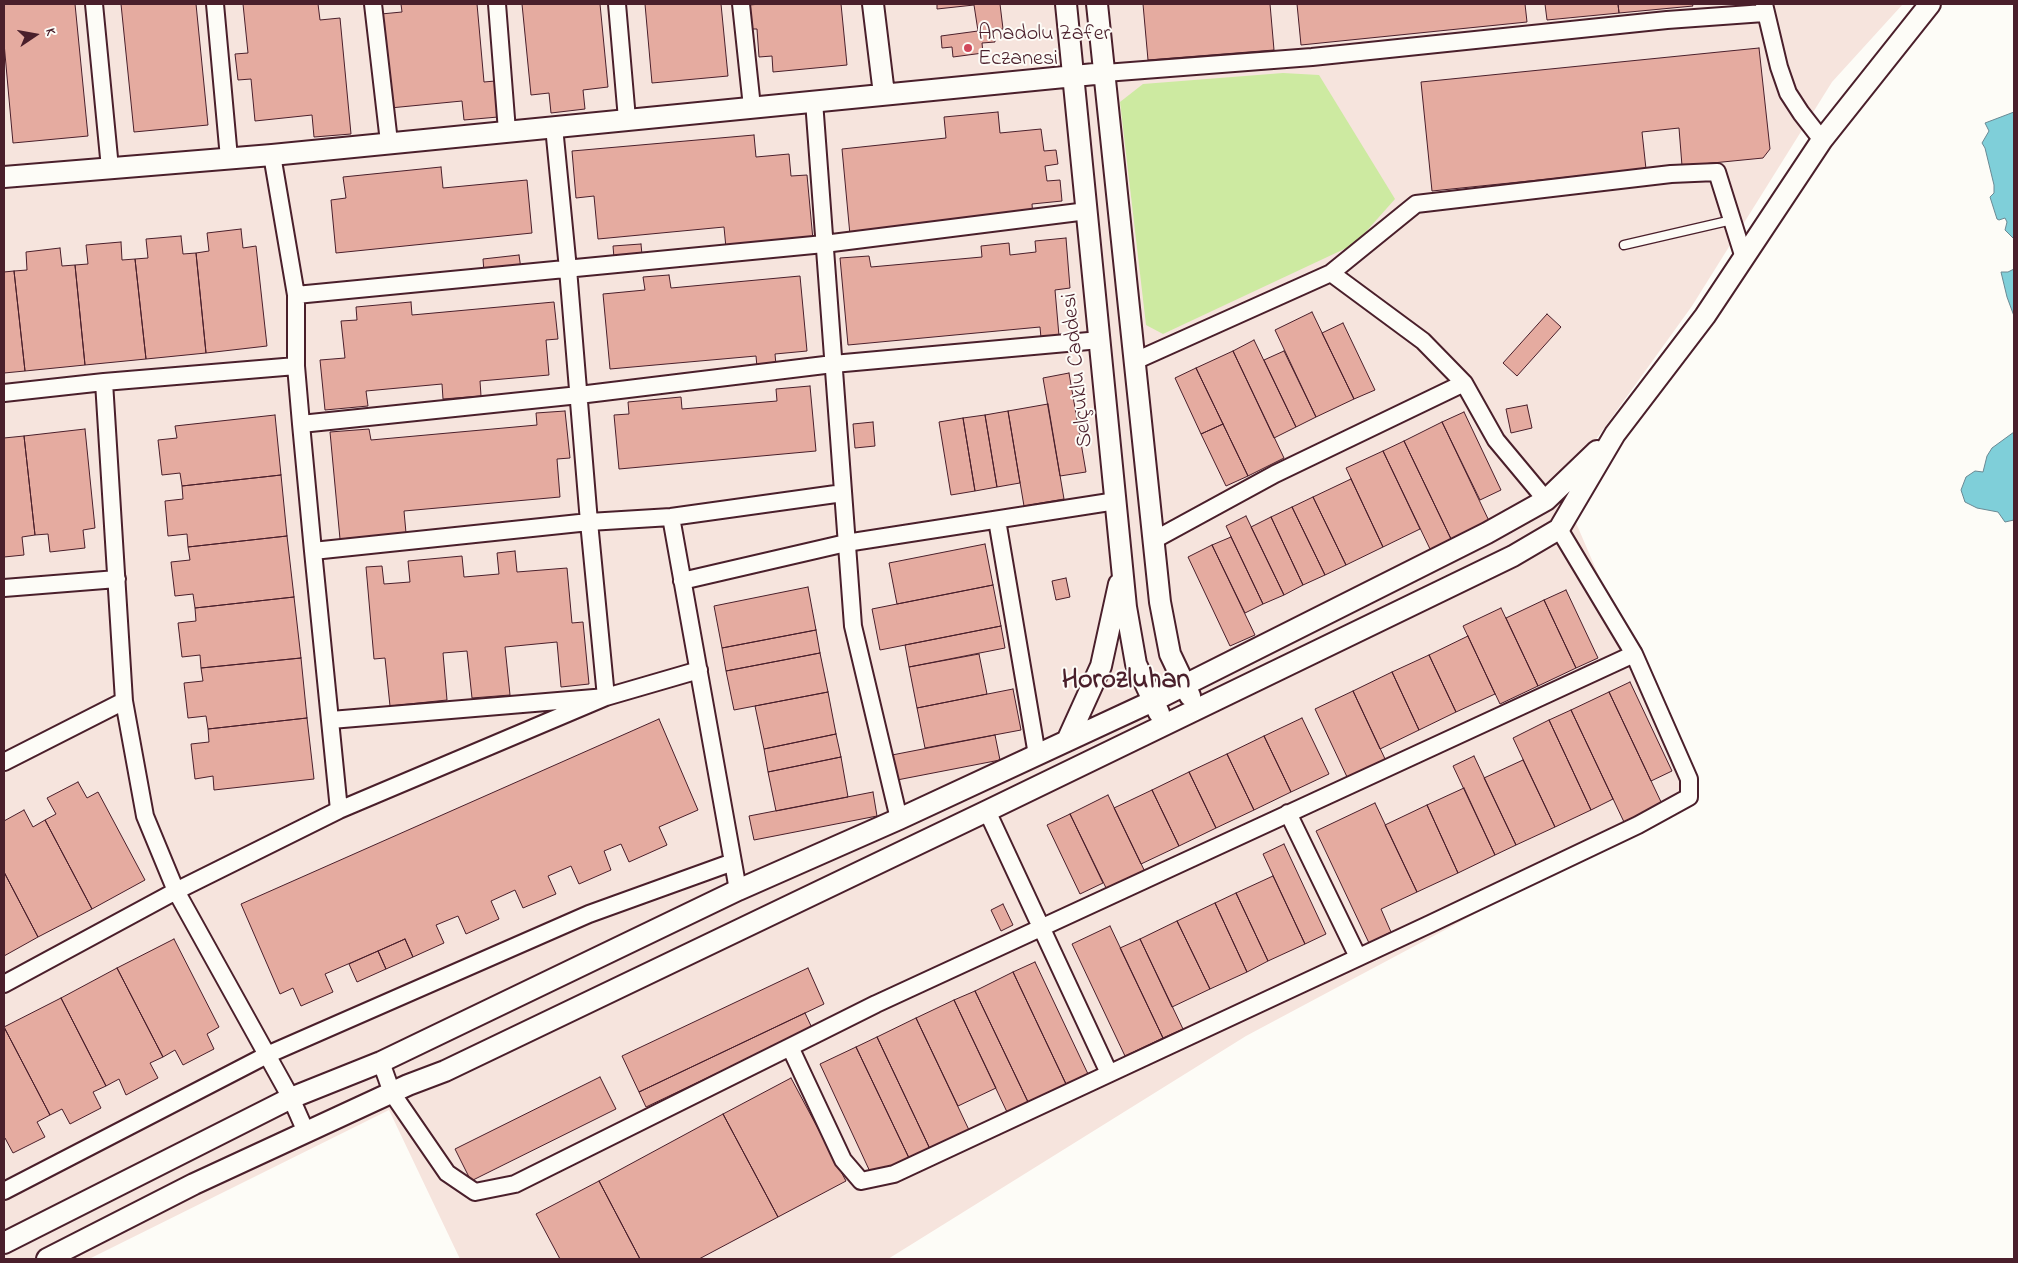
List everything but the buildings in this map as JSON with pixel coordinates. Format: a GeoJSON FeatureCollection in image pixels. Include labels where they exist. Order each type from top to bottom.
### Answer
{"type":"FeatureCollection","features":[{"type":"Feature","properties":{"kind":"street"},"geometry":{"type":"LineString","coordinates":[[94,4],[110,168]]}},
{"type":"Feature","properties":{"kind":"street"},"geometry":{"type":"LineString","coordinates":[[215,4],[229,158]]}},
{"type":"Feature","properties":{"kind":"street"},"geometry":{"type":"LineString","coordinates":[[373,4],[389,142]]}},
{"type":"Feature","properties":{"kind":"street"},"geometry":{"type":"LineString","coordinates":[[497,4],[507,131]]}},
{"type":"Feature","properties":{"kind":"street"},"geometry":{"type":"LineString","coordinates":[[617,4],[627,119]]}},
{"type":"Feature","properties":{"kind":"street"},"geometry":{"type":"LineString","coordinates":[[740,4],[752,107]]}},
{"type":"Feature","properties":{"kind":"street"},"geometry":{"type":"LineString","coordinates":[[873,4],[884,94]]}},
{"type":"Feature","properties":{"kind":"street","name":"Selçuklu Caddesi"},"geometry":{"type":"LineString","coordinates":[[1066,4],[1126,607],[1136,664],[1165,724]]}},
{"type":"Feature","properties":{"kind":"street"},"geometry":{"type":"LineString","coordinates":[[1097,4],[1160,602],[1170,654],[1196,709]]}},
{"type":"Feature","properties":{"kind":"street"},"geometry":{"type":"LineString","coordinates":[[47,1259],[194,1184],[392,1093],[445,1071],[987,811],[1513,556],[1559,529],[1615,434],[1705,316],[1822,140],[1930,4]]}},
{"type":"Feature","properties":{"kind":"street"},"geometry":{"type":"LineString","coordinates":[[4,178],[272,155],[1105,73],[1312,57],[1764,8],[1779,67],[1788,93],[1822,140]]}},
{"type":"Feature","properties":{"kind":"street"},"geometry":{"type":"LineString","coordinates":[[814,101],[853,626],[899,819]]}},
{"type":"Feature","properties":{"kind":"street"},"geometry":{"type":"LineString","coordinates":[[554,127],[579,395],[588,522],[606,697]]}},
{"type":"Feature","properties":{"kind":"street"},"geometry":{"type":"LineString","coordinates":[[272,155],[296,295],[296,366],[312,551],[339,810]]}},
{"type":"Feature","properties":{"kind":"street"},"geometry":{"type":"LineString","coordinates":[[1135,361],[1331,273],[1416,204],[1671,174],[1717,172],[1744,258]]}},
{"type":"Feature","properties":{"kind":"street"},"geometry":{"type":"LineString","coordinates":[[296,295],[824,244],[1087,211]]}},
{"type":"Feature","properties":{"kind":"street"},"geometry":{"type":"LineString","coordinates":[[1331,273],[1423,341],[1464,383],[1496,440],[1546,500]]}},
{"type":"Feature","properties":{"kind":"street"},"geometry":{"type":"LineString","coordinates":[[301,424],[579,395],[833,364],[1100,340]]}},
{"type":"Feature","properties":{"kind":"street"},"geometry":{"type":"LineString","coordinates":[[4,393],[104,382],[296,366]]}},
{"type":"Feature","properties":{"kind":"street"},"geometry":{"type":"LineString","coordinates":[[104,382],[124,701],[144,816],[176,890],[291,1098],[306,1132]]}},
{"type":"Feature","properties":{"kind":"street"},"geometry":{"type":"LineString","coordinates":[[1154,540],[1275,474],[1464,383]]}},
{"type":"Feature","properties":{"kind":"street"},"geometry":{"type":"LineString","coordinates":[[4,1243],[291,1098],[381,1062],[738,890],[899,819],[1153,701],[1487,533],[1546,500],[1615,434]]}},
{"type":"Feature","properties":{"kind":"street"},"geometry":{"type":"LineString","coordinates":[[312,551],[588,522],[671,517],[843,494]]}},
{"type":"Feature","properties":{"kind":"street"},"geometry":{"type":"LineString","coordinates":[[682,581],[846,543],[1116,501]]}},
{"type":"Feature","properties":{"kind":"street"},"geometry":{"type":"LineString","coordinates":[[671,517],[738,890]]}},
{"type":"Feature","properties":{"kind":"street"},"geometry":{"type":"LineString","coordinates":[[997,520],[1037,755]]}},
{"type":"Feature","properties":{"kind":"street"},"geometry":{"type":"LineString","coordinates":[[790,1047],[842,1160],[861,1180],[894,1174],[1638,825],[1689,798],[1689,779],[1634,654],[1559,529]]}},
{"type":"Feature","properties":{"kind":"street"},"geometry":{"type":"LineString","coordinates":[[1067,741],[1101,666],[1123,568]]}},
{"type":"Feature","properties":{"kind":"street"},"geometry":{"type":"LineString","coordinates":[[4,588],[117,579]]}},
{"type":"Feature","properties":{"kind":"street"},"geometry":{"type":"LineString","coordinates":[[381,1062],[392,1093],[447,1173],[475,1192],[515,1184],[876,1004],[1634,654]]}},
{"type":"Feature","properties":{"kind":"street"},"geometry":{"type":"LineString","coordinates":[[4,984],[176,890],[339,810],[606,697],[699,670]]}},
{"type":"Feature","properties":{"kind":"street"},"geometry":{"type":"LineString","coordinates":[[331,720],[606,697]]}},
{"type":"Feature","properties":{"kind":"street"},"geometry":{"type":"LineString","coordinates":[[4,762],[124,701]]}},
{"type":"Feature","properties":{"kind":"street"},"geometry":{"type":"LineString","coordinates":[[987,811],[1109,1073]]}},
{"type":"Feature","properties":{"kind":"street"},"geometry":{"type":"LineString","coordinates":[[1288,813],[1358,957]]}},
{"type":"Feature","properties":{"kind":"street"},"geometry":{"type":"LineString","coordinates":[[4,1191],[267,1055],[589,914],[733,862]]}},
{"type":"Feature","properties":{"kind":"lane"},"geometry":{"type":"LineString","coordinates":[[1624,245],[1732,220]]}},
{"type":"Feature","properties":{"kind":"shaded area"},"geometry":{"type":"Polygon","coordinates":[[[4,4],[1903,4],[1832,82],[1692,306],[1561,488],[1694,797],[1246,1036],[888,1259],[460,1259],[389,1110],[89,1259],[4,1259],[4,4]]]}},
{"type":"Feature","properties":{"kind":"green space"},"geometry":{"type":"Polygon","coordinates":[[[1283,73],[1319,75],[1395,199],[1355,244],[1163,334],[1146,325],[1120,102],[1143,84],[1283,73]]]}},
{"type":"Feature","properties":{"kind":"water"},"geometry":{"type":"Polygon","coordinates":[[[2014,112],[2014,239],[2005,230],[2007,222],[2005,218],[1997,219],[1990,197],[1994,193],[1994,185],[1985,148],[1982,143],[1989,131],[1985,123],[2014,112]]]}},
{"type":"Feature","properties":{"kind":"water"},"geometry":{"type":"Polygon","coordinates":[[[2014,269],[2014,316],[2001,272],[2008,272],[2014,269]]]}},
{"type":"Feature","properties":{"kind":"water"},"geometry":{"type":"Polygon","coordinates":[[[2014,432],[2014,520],[2005,522],[1998,512],[1977,508],[1965,502],[1961,490],[1966,477],[1975,471],[1983,472],[1987,456],[1992,448],[2014,432]]]}},
{"type":"Feature","properties":{"kind":"place","name":"Anadolu Zafer Eczanesi"},"geometry":{"type":"Point","coordinates":[968,48]}},
{"type":"Feature","properties":{"kind":"district","name":"Horozluhan"},"geometry":{"type":"Point","coordinates":[1126,682]}}]}
